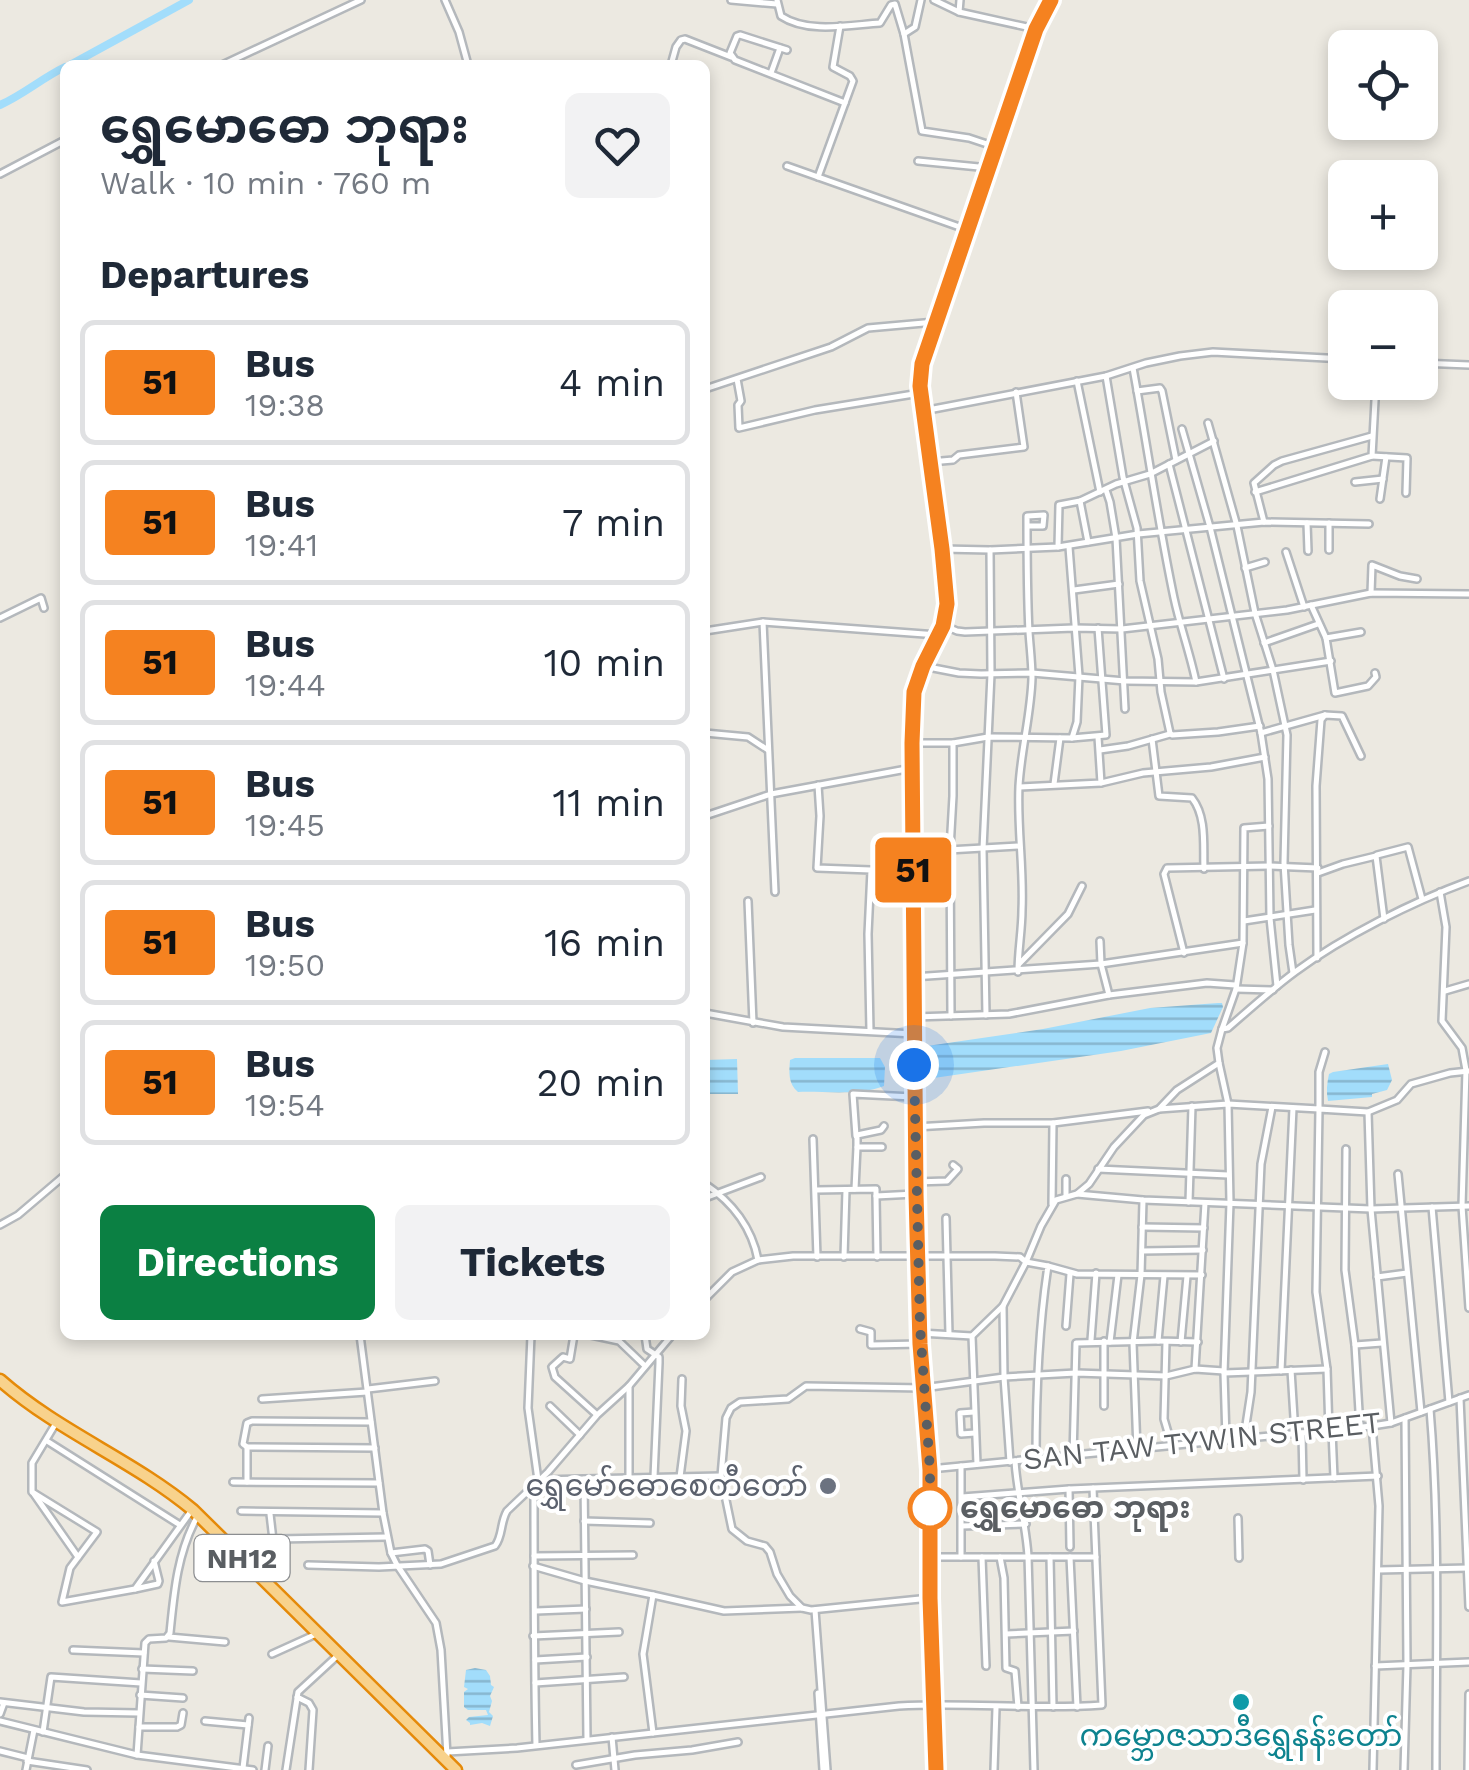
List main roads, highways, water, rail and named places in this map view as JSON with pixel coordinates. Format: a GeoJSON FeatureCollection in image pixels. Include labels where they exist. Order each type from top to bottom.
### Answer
{"type":"FeatureCollection","features":[{"type":"Feature","properties":{"kind":"highway","name":"NH12"},"geometry":{"type":"LineString","coordinates":[[0,1383],[55,1425],[154,1480],[451,1765]]}},
{"type":"Feature","properties":{"kind":"highway","name":"NH12"},"geometry":{"type":"LineString","coordinates":[[254,1573],[451,1765]]}},
{"type":"Feature","properties":{"kind":"main road"},"geometry":{"type":"LineString","coordinates":[[936,1770],[930,1470],[920,1339],[915,1182],[912,743],[914,692],[941,630],[947,604],[920,393],[922,364],[936,322],[1036,29],[1051,0]]}},
{"type":"Feature","properties":{"kind":"water"},"geometry":{"type":"Polygon","coordinates":[[[1222,1003],[1211,1033],[1121,1051],[923,1077],[923,1053],[927,1046],[1150,1008],[1222,1003]]]}},
{"type":"Feature","properties":{"kind":"water"},"geometry":{"type":"Polygon","coordinates":[[[880,1058],[885,1067],[884,1086],[853,1092],[798,1092],[789,1073],[790,1060],[880,1058]]]}},
{"type":"Feature","properties":{"kind":"water"},"geometry":{"type":"Polygon","coordinates":[[[737,1059],[738,1094],[710,1094],[710,1060],[737,1059]]]}},
{"type":"Feature","properties":{"kind":"water"},"geometry":{"type":"Polygon","coordinates":[[[1388,1064],[1392,1080],[1387,1090],[1372,1097],[1328,1101],[1329,1074],[1388,1064]]]}},
{"type":"Feature","properties":{"kind":"water"},"geometry":{"type":"Polygon","coordinates":[[[466,1670],[486,1670],[494,1687],[490,1696],[490,1726],[470,1725],[466,1720],[488,1715],[486,1710],[464,1707],[464,1692],[468,1689],[464,1687],[466,1670]]]}},
{"type":"Feature","properties":{"kind":"waterway"},"geometry":{"type":"LineString","coordinates":[[79,60],[189,0]]}},
{"type":"Feature","properties":{"kind":"waterway"},"geometry":{"type":"LineString","coordinates":[[0,105],[60,70]]}},
{"type":"Feature","properties":{"kind":"place","name":"ရွှေမော်ဓောစေတီတော်"},"geometry":{"type":"Point","coordinates":[828,1486]}},
{"type":"Feature","properties":{"kind":"place","name":"ရွှေမောဓော ဘုရား"},"geometry":{"type":"Point","coordinates":[930,1508]}},
{"type":"Feature","properties":{"kind":"place","name":"ကမ္ဘောဇသာဒီရွှေနန်းတော်"},"geometry":{"type":"Point","coordinates":[1241,1702]}}]}
